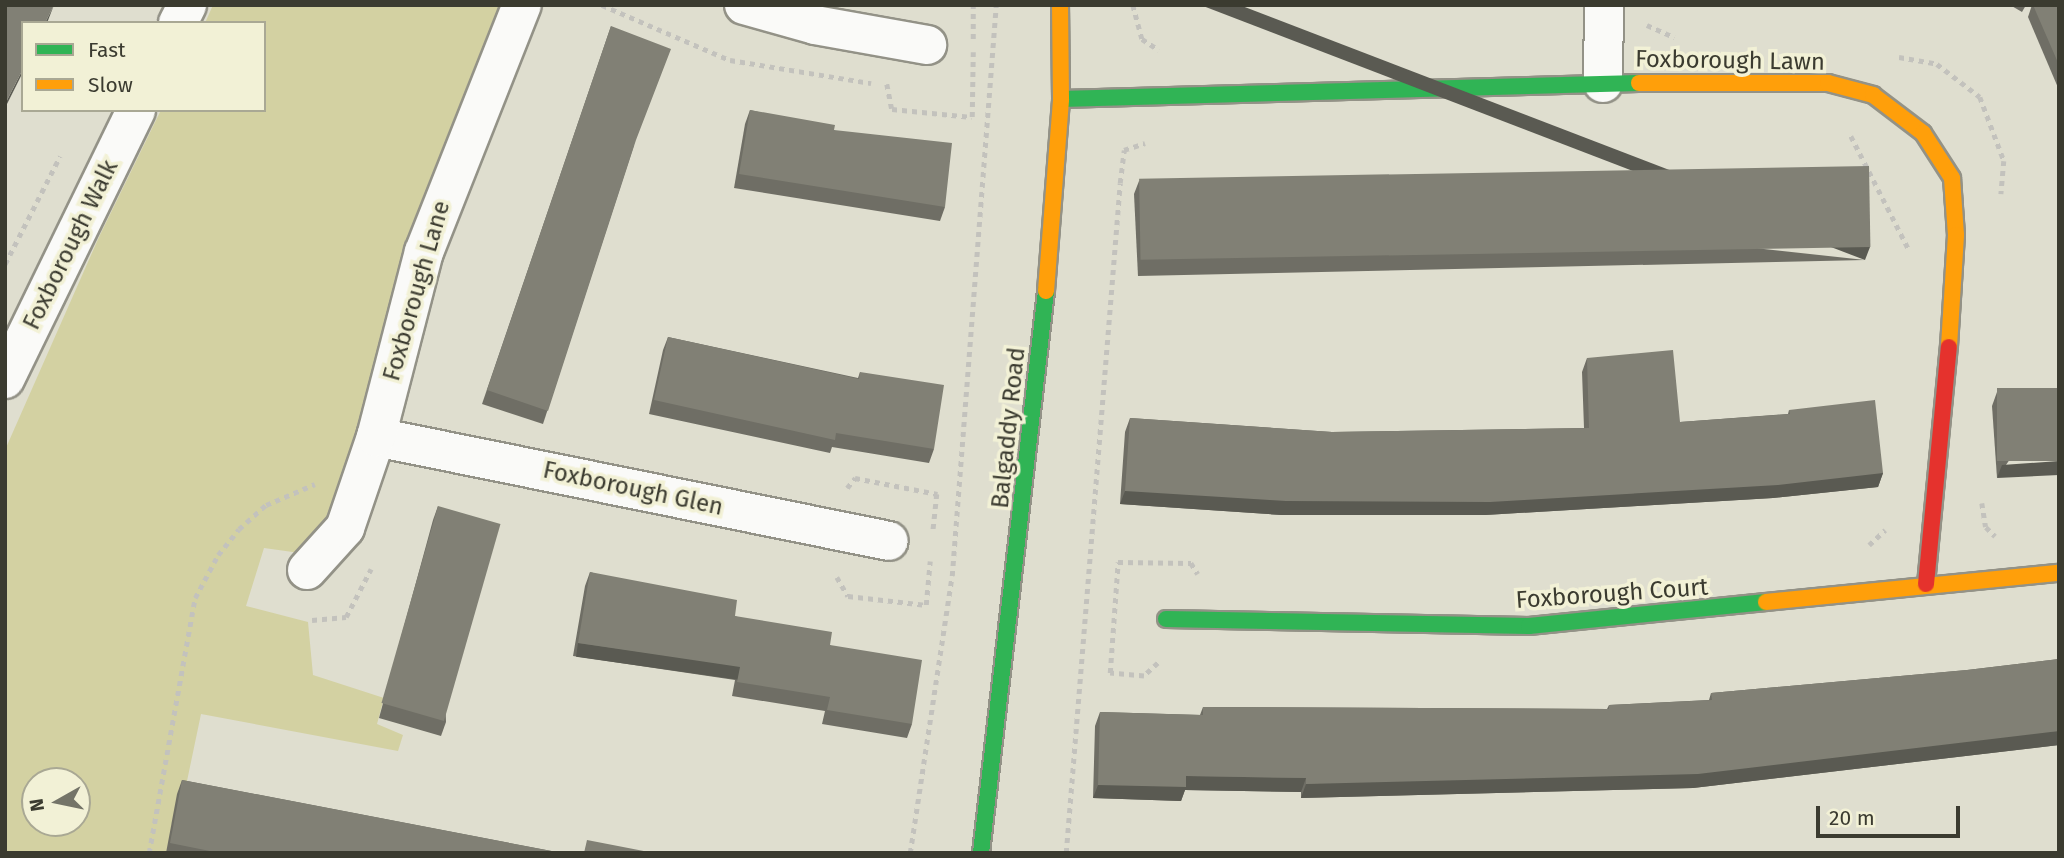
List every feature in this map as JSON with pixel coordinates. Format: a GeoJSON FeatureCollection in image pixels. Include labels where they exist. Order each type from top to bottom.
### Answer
{"type":"FeatureCollection","features":[{"type":"Feature","properties":{"kind":"street"},"geometry":{"type":"LineString","coordinates":[[179,21],[187,5]]}},
{"type":"Feature","properties":{"kind":"street","name":"Foxborough Lane"},"geometry":{"type":"LineString","coordinates":[[307,570],[345,528],[376,437],[424,252],[522,5]]}},
{"type":"Feature","properties":{"kind":"street"},"geometry":{"type":"LineString","coordinates":[[744,5],[815,25],[927,45]]}},
{"type":"Feature","properties":{"kind":"street","name":"Balgaddy Road"},"geometry":{"type":"LineString","coordinates":[[981,853],[1021,537],[1061,99],[1060,5]]}},
{"type":"Feature","properties":{"kind":"street"},"geometry":{"type":"LineString","coordinates":[[1602,83],[1604,5]]}},
{"type":"Feature","properties":{"kind":"street","name":"Foxborough Lawn"},"geometry":{"type":"LineString","coordinates":[[1061,99],[1602,83],[1828,83],[1873,95],[1923,133],[1952,178],[1956,235],[1926,584]]}},
{"type":"Feature","properties":{"kind":"street","name":"Foxborough Walk"},"geometry":{"type":"LineString","coordinates":[[5,379],[135,112]]}},
{"type":"Feature","properties":{"kind":"street","name":"Foxborough Glen"},"geometry":{"type":"LineString","coordinates":[[376,437],[889,541]]}},
{"type":"Feature","properties":{"kind":"street","name":"Foxborough Court"},"geometry":{"type":"LineString","coordinates":[[1166,619],[1529,626],[1697,612],[1926,584],[2059,573]]}},
{"type":"Feature","properties":{"kind":"path"},"geometry":{"type":"LineString","coordinates":[[910,853],[952,576],[996,5]]}},
{"type":"Feature","properties":{"kind":"path"},"geometry":{"type":"LineString","coordinates":[[1845,125],[1872,171],[1911,255]]}},
{"type":"Feature","properties":{"kind":"path"},"geometry":{"type":"LineString","coordinates":[[1066,853],[1120,183],[1124,150],[1148,142]]}},
{"type":"Feature","properties":{"kind":"path"},"geometry":{"type":"LineString","coordinates":[[5,264],[65,146]]}},
{"type":"Feature","properties":{"kind":"path"},"geometry":{"type":"LineString","coordinates":[[149,853],[195,598],[218,555],[239,529],[266,505],[322,483]]}},
{"type":"Feature","properties":{"kind":"path"},"geometry":{"type":"LineString","coordinates":[[1861,548],[1874,543],[1887,522]]}},
{"type":"Feature","properties":{"kind":"path"},"geometry":{"type":"LineString","coordinates":[[1163,658],[1144,676],[1110,673],[1118,562],[1191,563],[1202,581]]}},
{"type":"Feature","properties":{"kind":"shaded area"},"geometry":{"type":"Polygon","coordinates":[[[213,5],[508,5],[419,218],[324,539],[307,554],[264,548],[246,606],[308,622],[313,675],[384,698],[377,724],[403,735],[398,751],[201,714],[172,853],[5,853],[5,450],[99,237],[160,112],[266,112],[266,21],[206,21],[213,5]]]}},
{"type":"Feature","properties":{"kind":"building"},"geometry":{"type":"Polygon","coordinates":[[[5,5],[54,5],[46,21],[21,21],[21,73],[5,104],[5,5]]]}},
{"type":"Feature","properties":{"kind":"building"},"geometry":{"type":"Polygon","coordinates":[[[2033,5],[2059,5],[2059,65],[2033,5]]]}},
{"type":"Feature","properties":{"kind":"building"},"geometry":{"type":"Polygon","coordinates":[[[611,26],[671,49],[636,140],[548,411],[487,390],[611,26]]]}},
{"type":"Feature","properties":{"kind":"building"},"geometry":{"type":"Polygon","coordinates":[[[750,110],[835,125],[834,130],[952,143],[945,207],[739,174],[750,110]]]}},
{"type":"Feature","properties":{"kind":"building"},"geometry":{"type":"Polygon","coordinates":[[[1869,166],[1870,247],[1141,260],[1139,179],[1869,166]]]}},
{"type":"Feature","properties":{"kind":"building"},"geometry":{"type":"Polygon","coordinates":[[[668,337],[859,379],[860,372],[944,385],[934,449],[836,433],[835,440],[654,400],[668,337]]]}},
{"type":"Feature","properties":{"kind":"building"},"geometry":{"type":"Polygon","coordinates":[[[1673,350],[1680,422],[1790,414],[1789,410],[1875,400],[1883,473],[1778,485],[1490,502],[1286,501],[1125,491],[1130,418],[1332,432],[1589,428],[1587,358],[1673,350]]]}},
{"type":"Feature","properties":{"kind":"building"},"geometry":{"type":"Polygon","coordinates":[[[1997,388],[2059,388],[2059,461],[1997,461],[1997,388]]]}},
{"type":"Feature","properties":{"kind":"building"},"geometry":{"type":"Polygon","coordinates":[[[438,506],[500,524],[444,721],[381,703],[438,506]]]}},
{"type":"Feature","properties":{"kind":"building"},"geometry":{"type":"Polygon","coordinates":[[[590,572],[737,600],[735,616],[832,632],[830,645],[922,660],[912,724],[827,710],[830,697],[737,682],[740,667],[578,643],[590,572]]]}},
{"type":"Feature","properties":{"kind":"building"},"geometry":{"type":"Polygon","coordinates":[[[2059,659],[2059,731],[1698,774],[1306,784],[1306,778],[1186,776],[1186,787],[1098,785],[1100,712],[1203,715],[1203,707],[1609,709],[1609,705],[1712,700],[1711,693],[2059,659]]]}},
{"type":"Feature","properties":{"kind":"building"},"geometry":{"type":"Polygon","coordinates":[[[182,780],[562,853],[220,853],[170,843],[182,780]]]}},
{"type":"Feature","properties":{"kind":"building"},"geometry":{"type":"Polygon","coordinates":[[[587,840],[654,853],[584,853],[587,840]]]}},
{"type":"Feature","properties":{"kind":"traffic: fast"},"geometry":{"type":"LineString","coordinates":[[1061,99],[1639,83]]}},
{"type":"Feature","properties":{"kind":"traffic: fast"},"geometry":{"type":"LineString","coordinates":[[981,853],[1046,291]]}},
{"type":"Feature","properties":{"kind":"traffic: fast"},"geometry":{"type":"LineString","coordinates":[[1166,619],[1529,626],[1766,602]]}},
{"type":"Feature","properties":{"kind":"traffic: slow"},"geometry":{"type":"LineString","coordinates":[[1046,291],[1061,99],[1060,5]]}},
{"type":"Feature","properties":{"kind":"traffic: slow"},"geometry":{"type":"LineString","coordinates":[[1639,83],[1828,83],[1873,95],[1923,133],[1952,178],[1956,235],[1949,347]]}},
{"type":"Feature","properties":{"kind":"traffic: slow"},"geometry":{"type":"LineString","coordinates":[[1766,602],[2059,573]]}},
{"type":"Feature","properties":{"kind":"traffic: jam"},"geometry":{"type":"LineString","coordinates":[[1926,584],[1949,347]]}}]}
